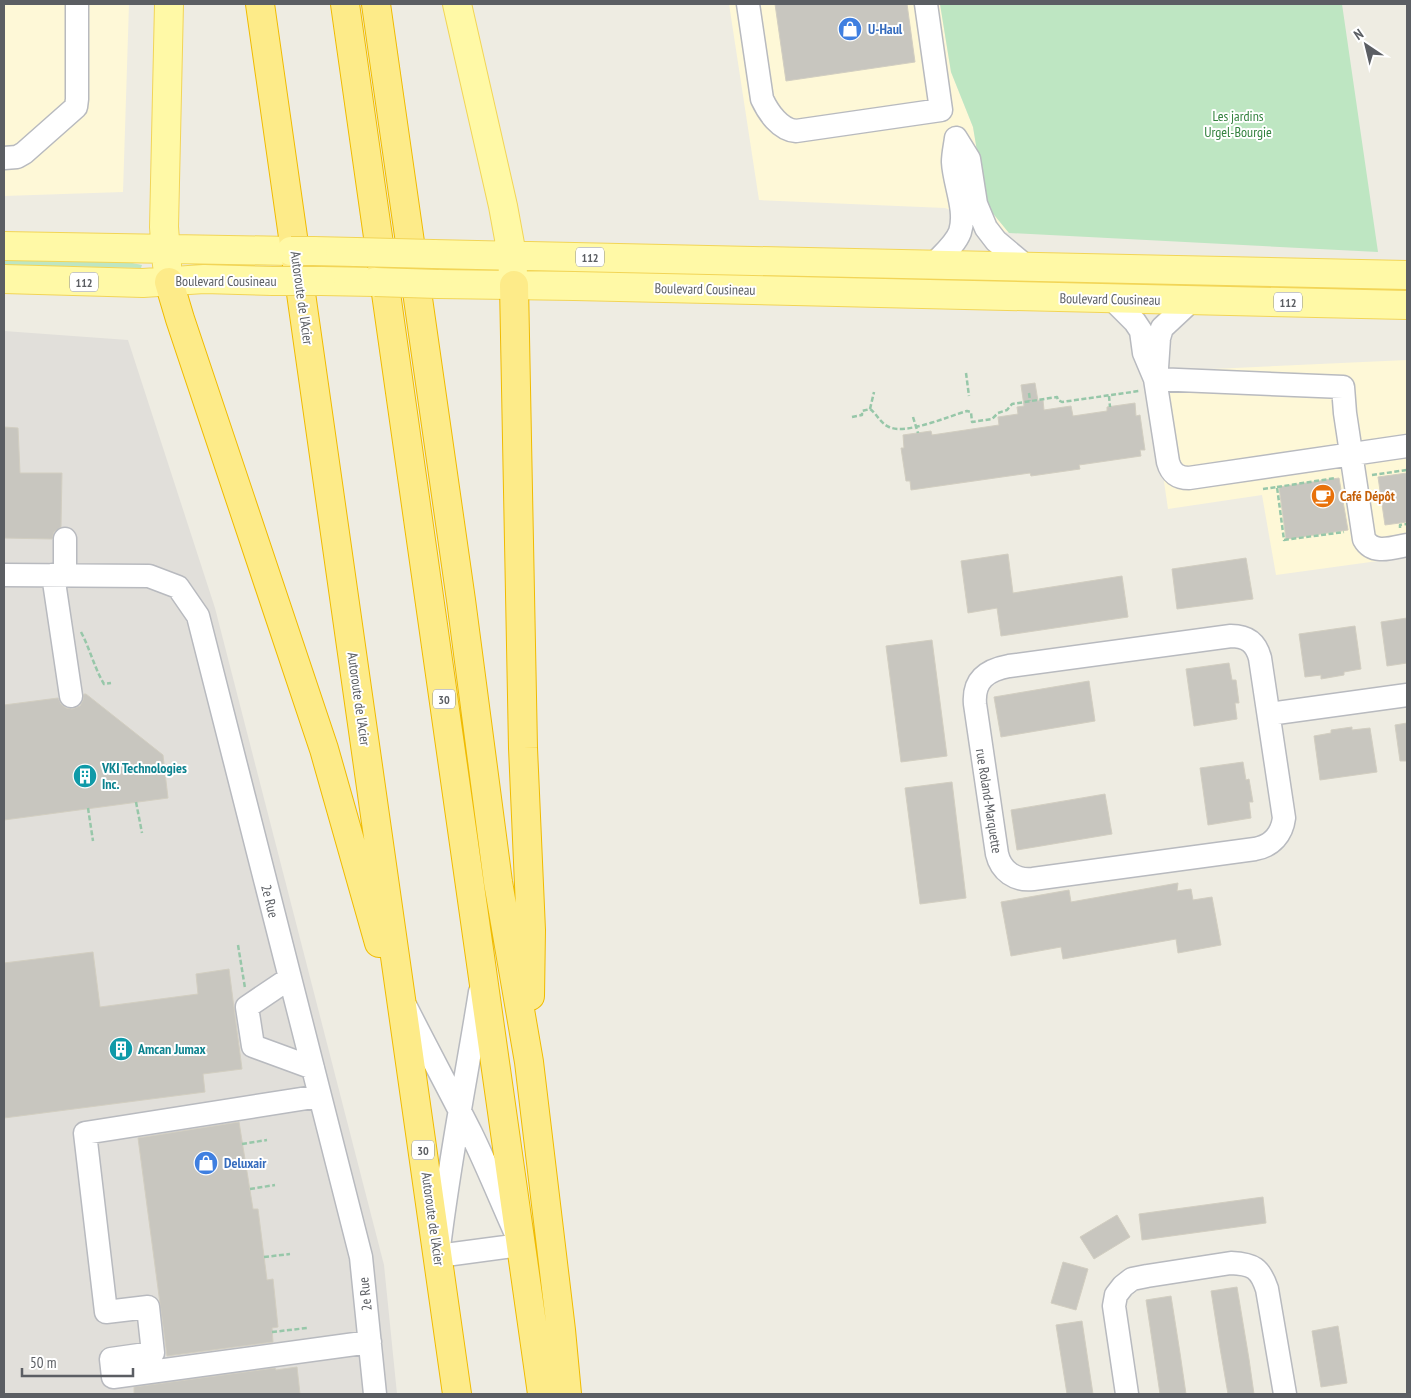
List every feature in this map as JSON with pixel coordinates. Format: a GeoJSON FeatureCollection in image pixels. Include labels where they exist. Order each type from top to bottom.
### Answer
{"type":"FeatureCollection","features":[{"type":"Feature","properties":{"kind":"highway","name":"Autoroute de l'Acier"},"geometry":{"type":"LineString","coordinates":[[260,4],[457,1394]]}},
{"type":"Feature","properties":{"kind":"highway","name":"30"},"geometry":{"type":"LineString","coordinates":[[345,4],[542,1394]]}},
{"type":"Feature","properties":{"kind":"highway"},"geometry":{"type":"LineString","coordinates":[[376,4],[461,600],[498,882],[528,1062],[561,1330],[567,1394]]}},
{"type":"Feature","properties":{"kind":"highway"},"geometry":{"type":"LineString","coordinates":[[169,282],[183,329],[324,749],[408,1043]]}},
{"type":"Feature","properties":{"kind":"highway"},"geometry":{"type":"LineString","coordinates":[[514,286],[523,748],[531,930],[528,1062]]}},
{"type":"Feature","properties":{"kind":"main road"},"geometry":{"type":"LineString","coordinates":[[169,4],[164,208],[165,248],[169,282]]}},
{"type":"Feature","properties":{"kind":"main road"},"geometry":{"type":"LineString","coordinates":[[457,4],[501,197],[512,255],[514,286]]}},
{"type":"Feature","properties":{"kind":"main road","name":"Boulevard Cousineau"},"geometry":{"type":"LineString","coordinates":[[4,246],[512,255],[1407,276]]}},
{"type":"Feature","properties":{"kind":"main road","name":"Boulevard Cousineau"},"geometry":{"type":"LineString","coordinates":[[4,280],[139,283],[204,279],[1407,305]]}},
{"type":"Feature","properties":{"kind":"street"},"geometry":{"type":"LineString","coordinates":[[4,158],[20,156],[76,107],[78,98],[77,4]]}},
{"type":"Feature","properties":{"kind":"street"},"geometry":{"type":"LineString","coordinates":[[748,4],[762,99],[772,115],[788,130],[796,132],[941,110]]}},
{"type":"Feature","properties":{"kind":"street"},"geometry":{"type":"LineString","coordinates":[[920,9],[941,110],[969,159],[976,204],[986,228],[996,241],[1027,267]]}},
{"type":"Feature","properties":{"kind":"street"},"geometry":{"type":"LineString","coordinates":[[933,265],[951,247],[961,226],[953,161],[956,138]]}},
{"type":"Feature","properties":{"kind":"street"},"geometry":{"type":"LineString","coordinates":[[1111,298],[1139,326],[1148,385],[1170,466],[1174,473],[1181,477],[1189,478],[1407,446]]}},
{"type":"Feature","properties":{"kind":"street"},"geometry":{"type":"LineString","coordinates":[[1148,385],[1159,353],[1159,338],[1162,328],[1192,300]]}},
{"type":"Feature","properties":{"kind":"street"},"geometry":{"type":"LineString","coordinates":[[1148,385],[1343,387],[1351,454],[1363,534],[1366,542],[1371,547],[1378,549],[1407,545]]}},
{"type":"Feature","properties":{"kind":"street"},"geometry":{"type":"LineString","coordinates":[[65,539],[58,576],[60,621],[71,696]]}},
{"type":"Feature","properties":{"kind":"street","name":"2e Rue"},"geometry":{"type":"LineString","coordinates":[[4,575],[149,576],[178,587],[198,616],[361,1257],[375,1394]]}},
{"type":"Feature","properties":{"kind":"street","name":"rue Roland-Marquette"},"geometry":{"type":"LineString","coordinates":[[1240,636],[1252,643],[1259,653],[1269,714],[1284,818],[1280,832],[1270,844],[1255,849],[1033,880],[1013,876],[1005,871],[1000,863],[997,854],[974,699],[978,684],[984,676],[993,670],[1009,666],[1240,636]]}},
{"type":"Feature","properties":{"kind":"street"},"geometry":{"type":"LineString","coordinates":[[1269,714],[1407,695]]}},
{"type":"Feature","properties":{"kind":"street"},"geometry":{"type":"LineString","coordinates":[[386,965],[401,996],[460,1112],[483,1159],[521,1245],[438,1256],[444,1202],[460,1112],[482,973]]}},
{"type":"Feature","properties":{"kind":"street"},"geometry":{"type":"LineString","coordinates":[[290,978],[248,1007],[253,1046],[313,1068]]}},
{"type":"Feature","properties":{"kind":"street"},"geometry":{"type":"LineString","coordinates":[[320,1096],[85,1133],[106,1312],[148,1307],[153,1353],[111,1359],[113,1377],[370,1342]]}},
{"type":"Feature","properties":{"kind":"street"},"geometry":{"type":"LineString","coordinates":[[1127,1394],[1114,1306],[1116,1295],[1123,1286],[1132,1280],[1147,1276],[1231,1264],[1245,1264],[1256,1268],[1263,1277],[1267,1289],[1285,1394]]}},
{"type":"Feature","properties":{"kind":"path"},"geometry":{"type":"LineString","coordinates":[[966,372],[969,396]]}},
{"type":"Feature","properties":{"kind":"path"},"geometry":{"type":"LineString","coordinates":[[870,409],[881,421],[890,427],[901,430],[967,411],[970,412],[972,422],[992,418],[998,412],[1007,410],[1012,404],[1057,397],[1062,402],[1109,396],[1148,385]]}},
{"type":"Feature","properties":{"kind":"path"},"geometry":{"type":"LineString","coordinates":[[870,409],[874,392]]}},
{"type":"Feature","properties":{"kind":"path"},"geometry":{"type":"LineString","coordinates":[[1029,393],[1030,401]]}},
{"type":"Feature","properties":{"kind":"path"},"geometry":{"type":"LineString","coordinates":[[1109,396],[1110,407]]}},
{"type":"Feature","properties":{"kind":"path"},"geometry":{"type":"LineString","coordinates":[[852,417],[862,415],[862,411],[870,409]]}},
{"type":"Feature","properties":{"kind":"path"},"geometry":{"type":"LineString","coordinates":[[913,417],[918,433]]}},
{"type":"Feature","properties":{"kind":"path"},"geometry":{"type":"LineString","coordinates":[[1364,477],[1407,470]]}},
{"type":"Feature","properties":{"kind":"path"},"geometry":{"type":"LineString","coordinates":[[1262,489],[1339,478]]}},
{"type":"Feature","properties":{"kind":"path"},"geometry":{"type":"LineString","coordinates":[[1277,487],[1284,540],[1350,531]]}},
{"type":"Feature","properties":{"kind":"path"},"geometry":{"type":"LineString","coordinates":[[60,621],[69,620],[79,628],[88,645],[96,671],[104,684],[111,682]]}},
{"type":"Feature","properties":{"kind":"path"},"geometry":{"type":"LineString","coordinates":[[136,802],[142,833]]}},
{"type":"Feature","properties":{"kind":"path"},"geometry":{"type":"LineString","coordinates":[[88,808],[93,841]]}},
{"type":"Feature","properties":{"kind":"path"},"geometry":{"type":"LineString","coordinates":[[238,945],[248,1007]]}},
{"type":"Feature","properties":{"kind":"path"},"geometry":{"type":"LineString","coordinates":[[242,1144],[267,1140]]}},
{"type":"Feature","properties":{"kind":"path"},"geometry":{"type":"LineString","coordinates":[[250,1189],[275,1185]]}},
{"type":"Feature","properties":{"kind":"path"},"geometry":{"type":"LineString","coordinates":[[264,1257],[290,1254]]}},
{"type":"Feature","properties":{"kind":"path"},"geometry":{"type":"LineString","coordinates":[[272,1332],[308,1328]]}},
{"type":"Feature","properties":{"kind":"shaded area"},"geometry":{"type":"Polygon","coordinates":[[[4,4],[129,4],[123,192],[4,196],[4,4]]]}},
{"type":"Feature","properties":{"kind":"shaded area"},"geometry":{"type":"Polygon","coordinates":[[[729,4],[940,4],[951,72],[973,127],[986,205],[1009,233],[945,208],[759,200],[729,4]]]}},
{"type":"Feature","properties":{"kind":"shaded area"},"geometry":{"type":"Polygon","coordinates":[[[4,331],[128,340],[215,608],[384,1265],[397,1394],[4,1394],[4,331]]]}},
{"type":"Feature","properties":{"kind":"shaded area"},"geometry":{"type":"Polygon","coordinates":[[[1407,360],[1407,557],[1276,575],[1262,495],[1168,509],[1148,372],[1407,360]]]}},
{"type":"Feature","properties":{"kind":"green space","name":"Les jardins Urgel-Bourgie"},"geometry":{"type":"Polygon","coordinates":[[[940,4],[1342,4],[1378,252],[1009,233],[986,205],[973,127],[951,72],[940,4]]]}},
{"type":"Feature","properties":{"kind":"green space"},"geometry":{"type":"Polygon","coordinates":[[[4,255],[122,261],[142,265],[141,268],[4,265],[4,255]]]}},
{"type":"Feature","properties":{"kind":"green space"},"geometry":{"type":"Polygon","coordinates":[[[538,267],[1407,285],[1407,294],[553,272],[537,271],[538,267]]]}},
{"type":"Feature","properties":{"kind":"building"},"geometry":{"type":"Polygon","coordinates":[[[775,4],[907,4],[915,62],[786,81],[775,4]]]}},
{"type":"Feature","properties":{"kind":"building"},"geometry":{"type":"Polygon","coordinates":[[[1035,383],[1038,401],[1043,400],[1044,410],[1071,406],[1073,416],[1107,411],[1107,407],[1135,403],[1136,416],[1140,415],[1145,450],[1140,450],[1141,456],[1079,465],[1080,469],[1031,476],[1030,473],[911,490],[910,481],[906,481],[901,448],[904,448],[903,435],[931,431],[932,435],[999,425],[998,417],[1018,414],[1017,407],[1024,406],[1021,385],[1035,383]]]}},
{"type":"Feature","properties":{"kind":"building"},"geometry":{"type":"Polygon","coordinates":[[[4,427],[18,428],[20,473],[62,473],[61,527],[54,532],[52,539],[4,538],[4,427]]]}},
{"type":"Feature","properties":{"kind":"building"},"geometry":{"type":"Polygon","coordinates":[[[1407,473],[1407,522],[1385,525],[1378,477],[1407,473]]]}},
{"type":"Feature","properties":{"kind":"building"},"geometry":{"type":"Polygon","coordinates":[[[1339,478],[1348,530],[1286,539],[1279,487],[1339,478]]]}},
{"type":"Feature","properties":{"kind":"building"},"geometry":{"type":"Polygon","coordinates":[[[1008,554],[1013,593],[1122,576],[1128,617],[1001,636],[997,608],[968,613],[961,561],[1008,554]]]}},
{"type":"Feature","properties":{"kind":"building"},"geometry":{"type":"Polygon","coordinates":[[[1246,558],[1253,599],[1177,609],[1172,569],[1246,558]]]}},
{"type":"Feature","properties":{"kind":"building"},"geometry":{"type":"Polygon","coordinates":[[[1407,618],[1407,663],[1387,666],[1381,622],[1407,618]]]}},
{"type":"Feature","properties":{"kind":"building"},"geometry":{"type":"Polygon","coordinates":[[[1355,626],[1361,669],[1344,672],[1344,675],[1321,679],[1321,675],[1305,677],[1299,634],[1355,626]]]}},
{"type":"Feature","properties":{"kind":"building"},"geometry":{"type":"Polygon","coordinates":[[[932,640],[947,756],[901,762],[886,646],[932,640]]]}},
{"type":"Feature","properties":{"kind":"building"},"geometry":{"type":"Polygon","coordinates":[[[1229,663],[1232,680],[1236,680],[1239,703],[1235,703],[1237,719],[1194,726],[1186,669],[1229,663]]]}},
{"type":"Feature","properties":{"kind":"building"},"geometry":{"type":"Polygon","coordinates":[[[1089,681],[1095,721],[1001,737],[994,697],[1089,681]]]}},
{"type":"Feature","properties":{"kind":"building","name":"VKI Technologies Inc."},"geometry":{"type":"Polygon","coordinates":[[[84,694],[163,755],[168,798],[4,820],[4,705],[58,698],[66,708],[72,709],[80,706],[84,694]]]}},
{"type":"Feature","properties":{"kind":"building"},"geometry":{"type":"Polygon","coordinates":[[[1407,723],[1407,761],[1400,761],[1395,725],[1407,723]]]}},
{"type":"Feature","properties":{"kind":"building"},"geometry":{"type":"Polygon","coordinates":[[[1352,727],[1352,730],[1370,728],[1377,772],[1320,780],[1314,736],[1331,733],[1331,730],[1352,727]]]}},
{"type":"Feature","properties":{"kind":"building"},"geometry":{"type":"Polygon","coordinates":[[[1243,762],[1246,780],[1249,779],[1253,802],[1249,802],[1251,818],[1208,825],[1200,768],[1243,762]]]}},
{"type":"Feature","properties":{"kind":"building"},"geometry":{"type":"Polygon","coordinates":[[[952,782],[966,898],[920,904],[905,788],[952,782]]]}},
{"type":"Feature","properties":{"kind":"building"},"geometry":{"type":"Polygon","coordinates":[[[1105,794],[1112,834],[1017,850],[1011,810],[1105,794]]]}},
{"type":"Feature","properties":{"kind":"building"},"geometry":{"type":"Polygon","coordinates":[[[1178,883],[1177,891],[1191,889],[1193,900],[1212,897],[1221,945],[1178,953],[1176,939],[1063,959],[1061,947],[1011,956],[1001,902],[1069,890],[1071,902],[1178,883]]]}},
{"type":"Feature","properties":{"kind":"building","name":"Amcan Jumax"},"geometry":{"type":"Polygon","coordinates":[[[93,952],[100,1007],[198,994],[196,974],[229,969],[242,1069],[203,1074],[205,1092],[4,1118],[4,963],[93,952]]]}},
{"type":"Feature","properties":{"kind":"building"},"geometry":{"type":"Polygon","coordinates":[[[239,1122],[253,1209],[258,1209],[267,1280],[273,1279],[278,1327],[272,1328],[273,1342],[167,1356],[138,1138],[239,1122]]]}},
{"type":"Feature","properties":{"kind":"building"},"geometry":{"type":"Polygon","coordinates":[[[1263,1197],[1266,1223],[1142,1240],[1139,1214],[1263,1197]]]}},
{"type":"Feature","properties":{"kind":"building"},"geometry":{"type":"Polygon","coordinates":[[[1117,1215],[1130,1237],[1094,1259],[1080,1237],[1117,1215]]]}},
{"type":"Feature","properties":{"kind":"building"},"geometry":{"type":"Polygon","coordinates":[[[1063,1262],[1088,1269],[1076,1310],[1051,1303],[1063,1262]]]}},
{"type":"Feature","properties":{"kind":"building"},"geometry":{"type":"Polygon","coordinates":[[[1237,1287],[1254,1394],[1228,1394],[1220,1348],[1211,1291],[1237,1287]]]}},
{"type":"Feature","properties":{"kind":"building"},"geometry":{"type":"Polygon","coordinates":[[[1171,1296],[1186,1394],[1160,1394],[1146,1300],[1171,1296]]]}},
{"type":"Feature","properties":{"kind":"building"},"geometry":{"type":"Polygon","coordinates":[[[1082,1321],[1093,1394],[1067,1394],[1056,1325],[1082,1321]]]}},
{"type":"Feature","properties":{"kind":"building"},"geometry":{"type":"Polygon","coordinates":[[[1338,1326],[1347,1383],[1321,1387],[1312,1331],[1338,1326]]]}},
{"type":"Feature","properties":{"kind":"building"},"geometry":{"type":"Polygon","coordinates":[[[297,1367],[300,1394],[134,1394],[134,1387],[275,1368],[276,1370],[297,1367]]]}},
{"type":"Feature","properties":{"kind":"place","name":"U-Haul"},"geometry":{"type":"Point","coordinates":[850,29]}},
{"type":"Feature","properties":{"kind":"place","name":"Café Dépôt"},"geometry":{"type":"Point","coordinates":[1323,496]}},
{"type":"Feature","properties":{"kind":"place","name":"VKI Technologies Inc."},"geometry":{"type":"Point","coordinates":[85,776]}},
{"type":"Feature","properties":{"kind":"place","name":"Amcan Jumax"},"geometry":{"type":"Point","coordinates":[121,1049]}},
{"type":"Feature","properties":{"kind":"place","name":"Deluxair"},"geometry":{"type":"Point","coordinates":[206,1163]}}]}
